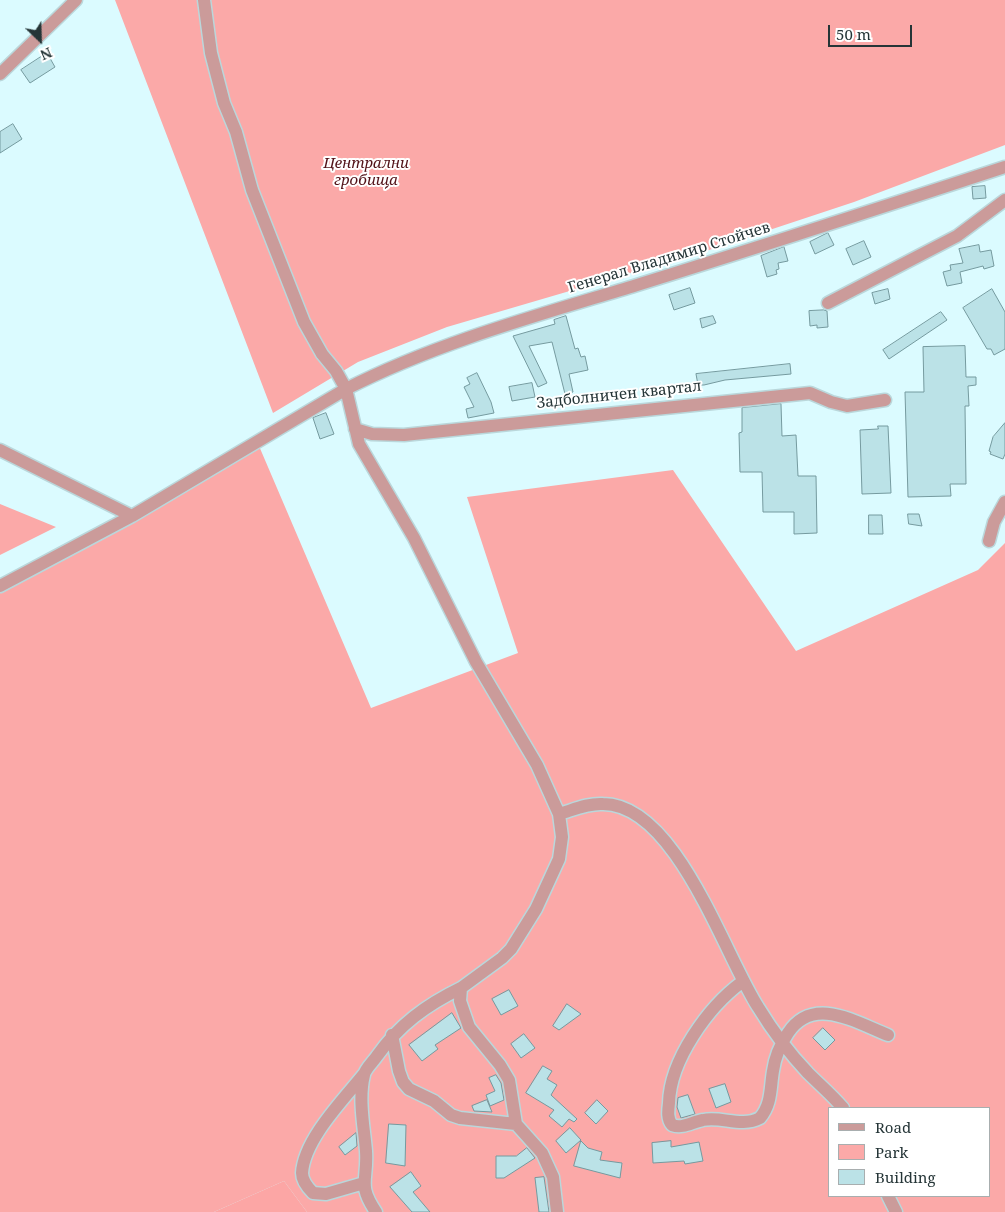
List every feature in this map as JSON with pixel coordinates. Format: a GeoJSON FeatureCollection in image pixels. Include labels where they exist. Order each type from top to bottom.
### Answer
{"type":"FeatureCollection","features":[{"type":"Feature","properties":{"kind":"street"},"geometry":{"type":"LineString","coordinates":[[0,74],[76,0]]}},
{"type":"Feature","properties":{"kind":"street"},"geometry":{"type":"LineString","coordinates":[[204,0],[211,53],[224,103],[236,132],[252,190],[304,322],[319,349],[336,371],[346,389],[359,444],[414,538],[476,662],[537,765],[559,814],[562,837],[560,859],[536,909],[511,949],[502,958],[461,988],[436,1000],[392,1035],[364,1074],[328,1117],[311,1145],[302,1173],[304,1181],[313,1194],[326,1194],[364,1183]]}},
{"type":"Feature","properties":{"kind":"street","name":"Генерал Владимир Стойчев"},"geometry":{"type":"LineString","coordinates":[[0,586],[132,516],[346,389],[385,369],[439,348],[809,232],[1005,167]]}},
{"type":"Feature","properties":{"kind":"street"},"geometry":{"type":"LineString","coordinates":[[828,303],[957,236],[1005,200]]}},
{"type":"Feature","properties":{"kind":"street","name":"Задболничен квартал"},"geometry":{"type":"LineString","coordinates":[[355,429],[372,434],[404,435],[810,393],[831,402],[847,406],[885,400]]}},
{"type":"Feature","properties":{"kind":"street"},"geometry":{"type":"LineString","coordinates":[[0,450],[132,516]]}},
{"type":"Feature","properties":{"kind":"street"},"geometry":{"type":"LineString","coordinates":[[989,541],[994,522],[1005,502]]}},
{"type":"Feature","properties":{"kind":"street"},"geometry":{"type":"LineString","coordinates":[[559,814],[603,804],[620,807],[640,818],[658,833],[675,853],[692,881],[742,982],[808,1073],[842,1107]]}},
{"type":"Feature","properties":{"kind":"street"},"geometry":{"type":"LineString","coordinates":[[742,982],[726,994],[704,1020],[674,1072],[669,1095],[670,1123],[678,1127],[703,1120],[747,1123],[760,1118],[768,1104],[774,1060],[783,1041],[799,1019],[819,1012],[834,1014],[888,1035]]}},
{"type":"Feature","properties":{"kind":"street"},"geometry":{"type":"LineString","coordinates":[[461,988],[460,1000],[469,1027],[500,1065],[509,1080],[516,1124],[542,1153],[549,1168],[555,1190],[557,1212]]}},
{"type":"Feature","properties":{"kind":"street"},"geometry":{"type":"LineString","coordinates":[[392,1035],[399,1071],[403,1082],[409,1089],[434,1101],[451,1115],[460,1118],[516,1124]]}},
{"type":"Feature","properties":{"kind":"street"},"geometry":{"type":"LineString","coordinates":[[364,1074],[362,1103],[367,1160],[364,1183],[365,1193],[376,1212]]}},
{"type":"Feature","properties":{"kind":"street"},"geometry":{"type":"LineString","coordinates":[[888,1197],[896,1212]]}},
{"type":"Feature","properties":{"kind":"green space","name":"Централни гробища"},"geometry":{"type":"Polygon","coordinates":[[[115,0],[1005,0],[1005,145],[854,202],[706,251],[447,327],[358,362],[273,413],[115,0]]]}},
{"type":"Feature","properties":{"kind":"green space"},"geometry":{"type":"Polygon","coordinates":[[[259,446],[371,708],[518,653],[467,497],[673,470],[796,651],[978,570],[1005,543],[1005,1212],[307,1212],[284,1181],[214,1212],[0,1212],[0,585],[259,446]]]}},
{"type":"Feature","properties":{"kind":"green space"},"geometry":{"type":"Polygon","coordinates":[[[0,504],[56,527],[0,555],[0,504]]]}},
{"type":"Feature","properties":{"kind":"shaded area"},"geometry":{"type":"Polygon","coordinates":[[[284,1181],[307,1212],[214,1212],[284,1181]]]}},
{"type":"Feature","properties":{"kind":"building"},"geometry":{"type":"Polygon","coordinates":[[[47,53],[55,67],[30,83],[21,70],[47,53]]]}},
{"type":"Feature","properties":{"kind":"building"},"geometry":{"type":"Polygon","coordinates":[[[13,124],[22,139],[0,153],[0,132],[13,124]]]}},
{"type":"Feature","properties":{"kind":"building"},"geometry":{"type":"Polygon","coordinates":[[[985,186],[986,198],[973,199],[972,187],[985,186]]]}},
{"type":"Feature","properties":{"kind":"building"},"geometry":{"type":"Polygon","coordinates":[[[828,233],[834,245],[815,254],[810,242],[828,233]]]}},
{"type":"Feature","properties":{"kind":"building"},"geometry":{"type":"Polygon","coordinates":[[[864,241],[871,257],[853,265],[846,249],[864,241]]]}},
{"type":"Feature","properties":{"kind":"building"},"geometry":{"type":"Polygon","coordinates":[[[979,245],[980,252],[991,250],[994,266],[984,269],[983,266],[960,272],[962,283],[947,286],[943,272],[951,270],[950,265],[963,263],[959,249],[979,245]]]}},
{"type":"Feature","properties":{"kind":"building"},"geometry":{"type":"Polygon","coordinates":[[[784,247],[788,261],[778,263],[779,269],[776,270],[777,274],[767,277],[761,256],[784,247]]]}},
{"type":"Feature","properties":{"kind":"building"},"geometry":{"type":"Polygon","coordinates":[[[690,288],[695,303],[674,310],[669,295],[690,288]]]}},
{"type":"Feature","properties":{"kind":"building"},"geometry":{"type":"Polygon","coordinates":[[[888,289],[890,299],[875,304],[872,293],[888,289]]]}},
{"type":"Feature","properties":{"kind":"building"},"geometry":{"type":"Polygon","coordinates":[[[992,289],[1005,312],[1005,349],[994,355],[991,349],[987,349],[963,308],[992,289]]]}},
{"type":"Feature","properties":{"kind":"building"},"geometry":{"type":"Polygon","coordinates":[[[809,311],[827,311],[828,327],[817,328],[817,325],[810,326],[809,311]]]}},
{"type":"Feature","properties":{"kind":"building"},"geometry":{"type":"Polygon","coordinates":[[[941,312],[947,320],[889,359],[883,350],[941,312]]]}},
{"type":"Feature","properties":{"kind":"building"},"geometry":{"type":"Polygon","coordinates":[[[566,316],[575,349],[578,348],[581,357],[585,356],[588,370],[569,374],[573,392],[565,394],[552,342],[529,346],[547,383],[538,387],[513,336],[555,324],[554,320],[566,316]]]}},
{"type":"Feature","properties":{"kind":"building"},"geometry":{"type":"Polygon","coordinates":[[[713,316],[716,323],[702,328],[700,319],[713,316]]]}},
{"type":"Feature","properties":{"kind":"building"},"geometry":{"type":"Polygon","coordinates":[[[965,346],[966,377],[976,377],[976,385],[968,386],[969,406],[965,406],[966,484],[950,484],[951,496],[908,497],[905,392],[924,392],[923,347],[965,346]]]}},
{"type":"Feature","properties":{"kind":"building"},"geometry":{"type":"Polygon","coordinates":[[[790,364],[791,374],[725,380],[704,385],[698,385],[696,374],[790,364]]]}},
{"type":"Feature","properties":{"kind":"building"},"geometry":{"type":"Polygon","coordinates":[[[477,373],[491,402],[494,413],[468,418],[466,409],[474,407],[464,387],[470,384],[467,378],[477,373]]]}},
{"type":"Feature","properties":{"kind":"building"},"geometry":{"type":"Polygon","coordinates":[[[532,383],[535,397],[512,401],[509,387],[532,383]]]}},
{"type":"Feature","properties":{"kind":"building"},"geometry":{"type":"Polygon","coordinates":[[[781,404],[782,436],[796,435],[798,476],[816,476],[817,533],[794,534],[794,512],[763,512],[762,472],[740,472],[739,433],[742,432],[742,408],[781,404]]]}},
{"type":"Feature","properties":{"kind":"building"},"geometry":{"type":"Polygon","coordinates":[[[326,413],[334,434],[320,439],[313,418],[326,413]]]}},
{"type":"Feature","properties":{"kind":"building"},"geometry":{"type":"Polygon","coordinates":[[[1005,423],[1005,454],[1003,459],[990,454],[991,452],[989,451],[993,437],[1005,423]]]}},
{"type":"Feature","properties":{"kind":"building"},"geometry":{"type":"Polygon","coordinates":[[[878,426],[888,426],[891,493],[862,494],[860,430],[878,429],[878,426]]]}},
{"type":"Feature","properties":{"kind":"building"},"geometry":{"type":"Polygon","coordinates":[[[908,514],[919,514],[922,526],[909,524],[908,514]]]}},
{"type":"Feature","properties":{"kind":"building"},"geometry":{"type":"Polygon","coordinates":[[[869,515],[882,515],[883,534],[869,534],[869,515]]]}},
{"type":"Feature","properties":{"kind":"building"},"geometry":{"type":"Polygon","coordinates":[[[509,990],[518,1006],[501,1015],[492,999],[509,990]]]}},
{"type":"Feature","properties":{"kind":"building"},"geometry":{"type":"Polygon","coordinates":[[[567,1004],[581,1014],[559,1030],[553,1026],[567,1004]]]}},
{"type":"Feature","properties":{"kind":"building"},"geometry":{"type":"Polygon","coordinates":[[[452,1013],[461,1028],[435,1045],[438,1049],[422,1061],[409,1045],[452,1013]]]}},
{"type":"Feature","properties":{"kind":"building"},"geometry":{"type":"Polygon","coordinates":[[[823,1028],[835,1040],[825,1050],[813,1038],[823,1028]]]}},
{"type":"Feature","properties":{"kind":"building"},"geometry":{"type":"Polygon","coordinates":[[[524,1034],[535,1048],[521,1058],[511,1044],[524,1034]]]}},
{"type":"Feature","properties":{"kind":"building"},"geometry":{"type":"Polygon","coordinates":[[[543,1066],[552,1071],[547,1079],[557,1085],[551,1095],[577,1119],[574,1122],[569,1119],[562,1127],[549,1116],[554,1110],[526,1093],[543,1066]]]}},
{"type":"Feature","properties":{"kind":"building"},"geometry":{"type":"Polygon","coordinates":[[[496,1075],[501,1083],[504,1100],[490,1106],[486,1095],[495,1091],[489,1078],[496,1075]]]}},
{"type":"Feature","properties":{"kind":"building"},"geometry":{"type":"Polygon","coordinates":[[[725,1084],[731,1102],[716,1108],[709,1089],[725,1084]]]}},
{"type":"Feature","properties":{"kind":"building"},"geometry":{"type":"Polygon","coordinates":[[[688,1095],[695,1114],[681,1118],[677,1107],[678,1098],[688,1095]]]}},
{"type":"Feature","properties":{"kind":"building"},"geometry":{"type":"Polygon","coordinates":[[[487,1100],[492,1112],[474,1111],[472,1106],[487,1100]]]}},
{"type":"Feature","properties":{"kind":"building"},"geometry":{"type":"Polygon","coordinates":[[[597,1100],[608,1111],[596,1124],[585,1113],[597,1100]]]}},
{"type":"Feature","properties":{"kind":"building"},"geometry":{"type":"Polygon","coordinates":[[[389,1124],[406,1125],[405,1166],[386,1163],[389,1124]]]}},
{"type":"Feature","properties":{"kind":"building"},"geometry":{"type":"Polygon","coordinates":[[[570,1128],[581,1140],[566,1153],[556,1141],[570,1128]]]}},
{"type":"Feature","properties":{"kind":"building"},"geometry":{"type":"Polygon","coordinates":[[[356,1133],[357,1146],[345,1155],[339,1147],[356,1133]]]}},
{"type":"Feature","properties":{"kind":"building"},"geometry":{"type":"Polygon","coordinates":[[[581,1141],[588,1148],[602,1152],[600,1160],[622,1163],[620,1178],[574,1166],[581,1141]]]}},
{"type":"Feature","properties":{"kind":"building"},"geometry":{"type":"Polygon","coordinates":[[[671,1141],[671,1147],[699,1142],[703,1161],[685,1164],[684,1161],[653,1163],[652,1143],[671,1141]]]}},
{"type":"Feature","properties":{"kind":"building"},"geometry":{"type":"Polygon","coordinates":[[[527,1148],[535,1158],[504,1178],[496,1178],[496,1156],[516,1156],[527,1148]]]}},
{"type":"Feature","properties":{"kind":"building"},"geometry":{"type":"Polygon","coordinates":[[[411,1172],[421,1186],[413,1192],[430,1212],[412,1212],[390,1187],[411,1172]]]}},
{"type":"Feature","properties":{"kind":"building"},"geometry":{"type":"Polygon","coordinates":[[[544,1177],[549,1212],[539,1212],[535,1178],[544,1177]]]}}]}
